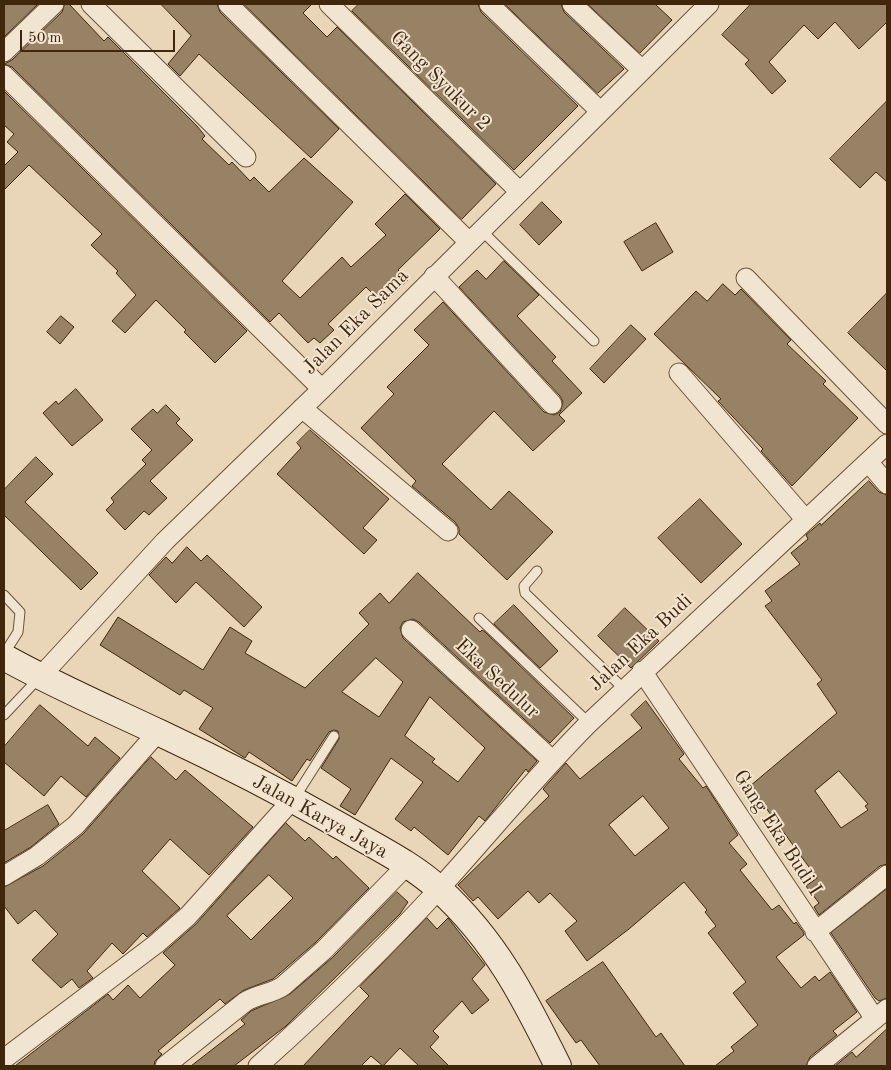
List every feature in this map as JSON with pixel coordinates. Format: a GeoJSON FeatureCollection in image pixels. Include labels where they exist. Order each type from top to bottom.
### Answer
{"type":"FeatureCollection","features":[{"type":"Feature","properties":{"kind":"main road","name":"Jalan Karya Jaya"},"geometry":{"type":"LineString","coordinates":[[4,655],[40,677],[158,732],[294,799],[407,865],[439,889],[495,950],[523,993],[558,1066]]}},
{"type":"Feature","properties":{"kind":"street"},"geometry":{"type":"LineString","coordinates":[[4,52],[54,4]]}},
{"type":"Feature","properties":{"kind":"street"},"geometry":{"type":"LineString","coordinates":[[91,4],[246,157]]}},
{"type":"Feature","properties":{"kind":"street"},"geometry":{"type":"LineString","coordinates":[[228,4],[475,236]]}},
{"type":"Feature","properties":{"kind":"street","name":"Gang Syukur 2"},"geometry":{"type":"LineString","coordinates":[[329,4],[519,191]]}},
{"type":"Feature","properties":{"kind":"street"},"geometry":{"type":"LineString","coordinates":[[489,4],[600,111]]}},
{"type":"Feature","properties":{"kind":"street"},"geometry":{"type":"LineString","coordinates":[[572,4],[642,70]]}},
{"type":"Feature","properties":{"kind":"street","name":"Jalan Eka Sama"},"geometry":{"type":"LineString","coordinates":[[40,677],[166,541],[322,389],[709,4]]}},
{"type":"Feature","properties":{"kind":"street"},"geometry":{"type":"LineString","coordinates":[[4,75],[322,389]]}},
{"type":"Feature","properties":{"kind":"street"},"geometry":{"type":"LineString","coordinates":[[434,276],[552,404]]}},
{"type":"Feature","properties":{"kind":"street"},"geometry":{"type":"LineString","coordinates":[[746,278],[887,424]]}},
{"type":"Feature","properties":{"kind":"street"},"geometry":{"type":"LineString","coordinates":[[679,373],[806,520]]}},
{"type":"Feature","properties":{"kind":"street"},"geometry":{"type":"LineString","coordinates":[[302,408],[448,532]]}},
{"type":"Feature","properties":{"kind":"street","name":"Jalan Eka Budi"},"geometry":{"type":"LineString","coordinates":[[258,1066],[340,993],[439,889],[552,760],[589,723],[642,671],[887,444]]}},
{"type":"Feature","properties":{"kind":"street"},"geometry":{"type":"LineString","coordinates":[[868,462],[887,484]]}},
{"type":"Feature","properties":{"kind":"street","name":"Eka Sedulur"},"geometry":{"type":"LineString","coordinates":[[411,630],[552,760]]}},
{"type":"Feature","properties":{"kind":"street","name":"Gang Eka Budi I"},"geometry":{"type":"LineString","coordinates":[[642,671],[814,932],[881,1014],[817,1066]]}},
{"type":"Feature","properties":{"kind":"street"},"geometry":{"type":"LineString","coordinates":[[4,876],[37,856],[76,825],[158,732]]}},
{"type":"Feature","properties":{"kind":"street"},"geometry":{"type":"LineString","coordinates":[[4,1059],[156,944],[188,916],[294,799]]}},
{"type":"Feature","properties":{"kind":"street"},"geometry":{"type":"LineString","coordinates":[[165,1066],[245,1002],[254,996],[277,990],[283,986],[324,950],[407,865]]}},
{"type":"Feature","properties":{"kind":"street"},"geometry":{"type":"LineString","coordinates":[[814,932],[887,875]]}},
{"type":"Feature","properties":{"kind":"lane"},"geometry":{"type":"LineString","coordinates":[[475,236],[594,341]]}},
{"type":"Feature","properties":{"kind":"lane"},"geometry":{"type":"LineString","coordinates":[[537,571],[524,586],[525,593],[624,689]]}},
{"type":"Feature","properties":{"kind":"lane"},"geometry":{"type":"LineString","coordinates":[[4,595],[20,612],[18,632],[4,655]]}},
{"type":"Feature","properties":{"kind":"lane"},"geometry":{"type":"LineString","coordinates":[[479,618],[589,723]]}},
{"type":"Feature","properties":{"kind":"lane"},"geometry":{"type":"LineString","coordinates":[[4,715],[40,677]]}},
{"type":"Feature","properties":{"kind":"lane"},"geometry":{"type":"LineString","coordinates":[[294,799],[334,736]]}},
{"type":"Feature","properties":{"kind":"building"},"geometry":{"type":"Polygon","coordinates":[[[4,4],[38,4],[4,37],[4,4]]]}},
{"type":"Feature","properties":{"kind":"building"},"geometry":{"type":"Polygon","coordinates":[[[65,4],[69,4],[104,41],[108,37],[197,126],[205,136],[202,139],[229,165],[232,162],[250,181],[254,177],[269,192],[304,158],[353,202],[282,281],[300,298],[342,257],[351,267],[386,235],[375,224],[405,194],[440,229],[398,270],[408,280],[383,304],[366,287],[328,324],[334,330],[320,343],[314,338],[308,343],[279,313],[270,322],[12,67],[4,64],[12,60],[62,12],[65,4]]]}},
{"type":"Feature","properties":{"kind":"building"},"geometry":{"type":"Polygon","coordinates":[[[161,4],[217,4],[220,12],[339,129],[311,158],[199,54],[180,76],[168,64],[191,36],[161,4]]]}},
{"type":"Feature","properties":{"kind":"building"},"geometry":{"type":"Polygon","coordinates":[[[244,4],[312,4],[303,13],[327,37],[337,27],[496,184],[462,219],[244,4]]]}},
{"type":"Feature","properties":{"kind":"building"},"geometry":{"type":"Polygon","coordinates":[[[359,4],[478,4],[481,12],[578,106],[514,170],[352,11],[359,4]]]}},
{"type":"Feature","properties":{"kind":"building"},"geometry":{"type":"Polygon","coordinates":[[[505,4],[561,4],[564,12],[624,69],[598,93],[505,4]]]}},
{"type":"Feature","properties":{"kind":"building"},"geometry":{"type":"Polygon","coordinates":[[[588,4],[655,4],[672,20],[640,53],[588,4]]]}},
{"type":"Feature","properties":{"kind":"building"},"geometry":{"type":"Polygon","coordinates":[[[751,4],[887,4],[887,22],[859,49],[835,22],[818,39],[804,25],[769,62],[786,81],[772,94],[745,64],[749,60],[722,35],[751,4]]]}},
{"type":"Feature","properties":{"kind":"building"},"geometry":{"type":"Polygon","coordinates":[[[4,91],[247,331],[215,363],[156,300],[125,333],[112,321],[136,295],[116,273],[118,271],[91,245],[102,234],[29,165],[4,190],[4,166],[18,152],[7,142],[14,134],[4,125],[4,91]]]}},
{"type":"Feature","properties":{"kind":"building"},"geometry":{"type":"Polygon","coordinates":[[[887,101],[887,182],[876,172],[860,188],[830,159],[887,101]]]}},
{"type":"Feature","properties":{"kind":"building"},"geometry":{"type":"Polygon","coordinates":[[[542,202],[562,222],[539,245],[520,225],[542,202]]]}},
{"type":"Feature","properties":{"kind":"building"},"geometry":{"type":"Polygon","coordinates":[[[656,223],[673,252],[642,271],[624,242],[656,223]]]}},
{"type":"Feature","properties":{"kind":"building"},"geometry":{"type":"Polygon","coordinates":[[[504,261],[539,295],[517,316],[556,357],[552,361],[582,393],[559,415],[565,421],[533,451],[494,411],[442,464],[491,510],[509,491],[553,532],[507,580],[459,534],[459,528],[455,522],[412,486],[416,481],[361,428],[394,394],[387,387],[429,345],[414,330],[443,302],[544,412],[554,415],[560,412],[563,402],[560,396],[459,287],[477,270],[486,279],[504,261]]]}},
{"type":"Feature","properties":{"kind":"building"},"geometry":{"type":"Polygon","coordinates":[[[723,284],[735,295],[741,289],[791,340],[787,344],[826,381],[823,384],[858,418],[792,486],[761,451],[763,449],[718,401],[721,399],[654,334],[696,291],[707,301],[723,284]]]}},
{"type":"Feature","properties":{"kind":"building"},"geometry":{"type":"Polygon","coordinates":[[[887,293],[887,371],[848,333],[887,293]]]}},
{"type":"Feature","properties":{"kind":"building"},"geometry":{"type":"Polygon","coordinates":[[[61,316],[74,327],[60,344],[47,332],[61,316]]]}},
{"type":"Feature","properties":{"kind":"building"},"geometry":{"type":"Polygon","coordinates":[[[631,325],[646,339],[604,383],[590,369],[631,325]]]}},
{"type":"Feature","properties":{"kind":"building"},"geometry":{"type":"Polygon","coordinates":[[[76,389],[103,420],[72,446],[43,413],[56,401],[58,404],[76,389]]]}},
{"type":"Feature","properties":{"kind":"building"},"geometry":{"type":"Polygon","coordinates":[[[166,405],[180,419],[176,423],[193,440],[150,481],[167,498],[149,515],[144,511],[125,530],[106,510],[114,502],[111,498],[146,464],[142,460],[152,450],[131,429],[153,409],[157,413],[166,405]]]}},
{"type":"Feature","properties":{"kind":"building"},"geometry":{"type":"Polygon","coordinates":[[[310,430],[389,499],[363,528],[377,540],[364,554],[277,474],[301,448],[297,443],[310,430]]]}},
{"type":"Feature","properties":{"kind":"building"},"geometry":{"type":"Polygon","coordinates":[[[36,457],[53,474],[25,502],[98,573],[81,590],[4,515],[4,490],[36,457]]]}},
{"type":"Feature","properties":{"kind":"building"},"geometry":{"type":"Polygon","coordinates":[[[869,481],[879,492],[887,495],[887,864],[880,866],[819,915],[814,907],[819,903],[806,886],[817,878],[750,786],[837,713],[817,684],[822,680],[765,606],[772,601],[765,591],[800,564],[791,553],[808,539],[806,535],[820,523],[821,525],[869,481]],[[839,771],[815,791],[841,828],[868,810],[865,806],[868,804],[839,771]]]}},
{"type":"Feature","properties":{"kind":"building"},"geometry":{"type":"Polygon","coordinates":[[[700,499],[742,544],[701,583],[658,538],[700,499]]]}},
{"type":"Feature","properties":{"kind":"building"},"geometry":{"type":"Polygon","coordinates":[[[187,547],[201,561],[207,555],[262,607],[244,627],[196,582],[176,603],[149,575],[166,557],[172,563],[187,547]]]}},
{"type":"Feature","properties":{"kind":"building"},"geometry":{"type":"Polygon","coordinates":[[[418,573],[480,632],[482,630],[485,632],[574,718],[550,743],[419,622],[413,619],[403,622],[400,628],[403,638],[537,761],[528,772],[526,769],[485,821],[479,816],[448,855],[414,827],[411,831],[395,819],[423,782],[391,758],[355,815],[340,806],[351,789],[321,768],[339,739],[338,731],[329,732],[310,761],[307,759],[292,781],[249,752],[245,758],[199,729],[213,708],[184,690],[180,695],[100,645],[118,617],[203,670],[230,627],[252,641],[245,653],[305,688],[369,624],[359,613],[380,593],[389,603],[418,573]],[[376,658],[342,692],[379,717],[403,682],[376,658]],[[430,697],[405,736],[435,759],[432,762],[458,782],[485,748],[430,697]]]}},
{"type":"Feature","properties":{"kind":"building"},"geometry":{"type":"Polygon","coordinates":[[[514,605],[558,651],[540,668],[494,624],[514,605]]]}},
{"type":"Feature","properties":{"kind":"building"},"geometry":{"type":"Polygon","coordinates":[[[625,608],[659,641],[631,668],[598,636],[625,608]]]}},
{"type":"Feature","properties":{"kind":"building"},"geometry":{"type":"Polygon","coordinates":[[[646,701],[684,754],[679,759],[703,788],[706,786],[738,835],[729,843],[747,864],[740,870],[772,910],[779,905],[804,933],[804,935],[776,957],[801,988],[815,976],[819,981],[830,972],[857,1012],[833,1031],[837,1035],[810,1057],[806,1066],[715,1066],[734,1051],[731,1047],[758,1025],[733,993],[746,982],[708,933],[716,926],[705,912],[707,910],[684,882],[629,929],[587,961],[565,931],[577,921],[550,893],[539,903],[528,891],[498,919],[478,897],[473,901],[458,885],[549,796],[543,789],[566,763],[580,779],[642,728],[631,715],[646,701]],[[643,796],[609,825],[635,856],[669,828],[643,796]]]}},
{"type":"Feature","properties":{"kind":"building"},"geometry":{"type":"Polygon","coordinates":[[[40,705],[88,746],[95,737],[120,758],[86,797],[61,776],[44,796],[4,762],[4,747],[40,705]]]}},
{"type":"Feature","properties":{"kind":"building"},"geometry":{"type":"Polygon","coordinates":[[[151,757],[176,780],[185,770],[253,827],[209,875],[170,839],[142,871],[180,908],[147,937],[143,933],[123,954],[112,943],[87,971],[93,978],[79,988],[72,979],[61,988],[32,960],[58,934],[35,910],[18,924],[4,906],[4,887],[43,866],[83,834],[151,757]]]}},
{"type":"Feature","properties":{"kind":"building"},"geometry":{"type":"Polygon","coordinates":[[[48,805],[59,824],[31,847],[4,863],[4,831],[48,805]]]}},
{"type":"Feature","properties":{"kind":"building"},"geometry":{"type":"Polygon","coordinates":[[[286,823],[305,841],[309,837],[333,859],[336,856],[369,888],[316,942],[273,979],[244,990],[225,1004],[220,999],[158,1051],[162,1054],[155,1061],[154,1066],[15,1066],[108,994],[113,1000],[128,985],[140,998],[175,965],[163,953],[196,924],[286,823]],[[269,875],[227,916],[251,940],[293,898],[269,875]]]}},
{"type":"Feature","properties":{"kind":"building"},"geometry":{"type":"Polygon","coordinates":[[[887,889],[887,998],[879,1001],[875,998],[831,933],[887,889]]]}},
{"type":"Feature","properties":{"kind":"building"},"geometry":{"type":"Polygon","coordinates":[[[397,892],[408,902],[400,914],[286,1026],[234,1066],[191,1066],[245,1024],[241,1020],[251,1011],[290,994],[332,958],[397,892]]]}},
{"type":"Feature","properties":{"kind":"building"},"geometry":{"type":"Polygon","coordinates":[[[427,918],[437,929],[448,918],[485,965],[472,979],[489,1000],[472,1014],[462,1001],[433,1031],[439,1037],[430,1047],[449,1066],[419,1066],[400,1048],[383,1066],[371,1056],[361,1066],[303,1066],[369,996],[360,987],[427,918]]]}},
{"type":"Feature","properties":{"kind":"building"},"geometry":{"type":"Polygon","coordinates":[[[603,962],[656,1037],[661,1033],[685,1066],[600,1066],[581,1040],[576,1043],[546,1001],[603,962]]]}},
{"type":"Feature","properties":{"kind":"building"},"geometry":{"type":"Polygon","coordinates":[[[887,1029],[887,1066],[835,1066],[852,1052],[856,1057],[887,1029]]]}}]}
